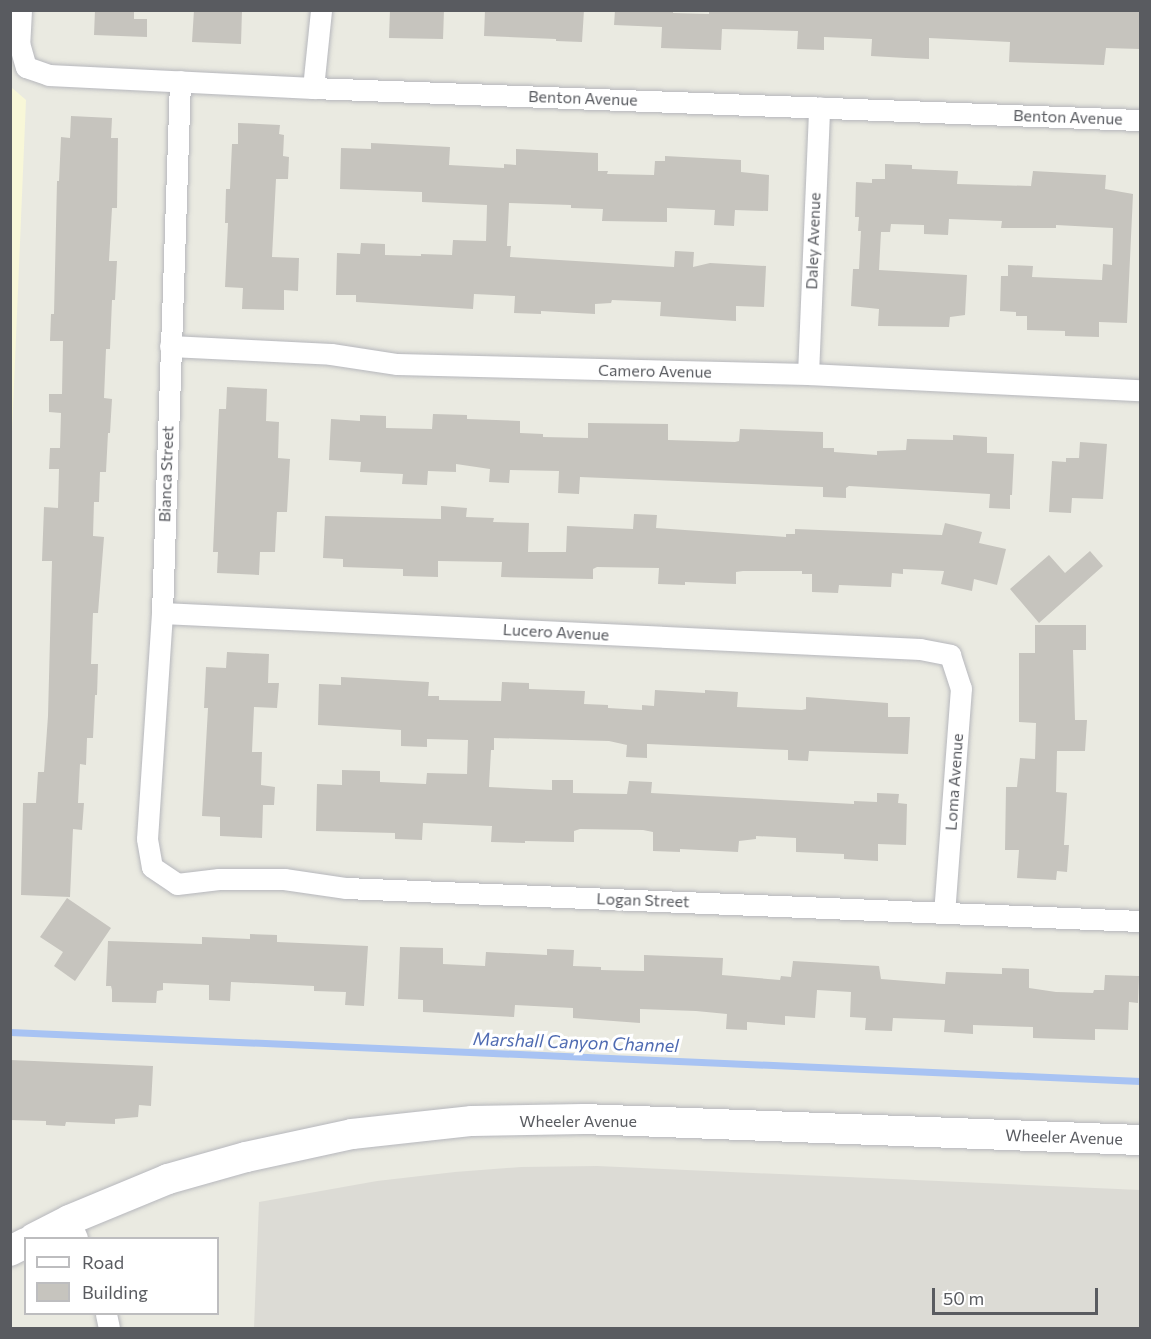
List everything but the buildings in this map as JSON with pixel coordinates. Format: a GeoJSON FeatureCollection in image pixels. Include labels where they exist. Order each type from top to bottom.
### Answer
{"type":"FeatureCollection","features":[{"type":"Feature","properties":{"kind":"main road","name":"Wheeler Avenue"},"geometry":{"type":"LineString","coordinates":[[42,1237],[73,1229],[168,1179],[246,1157],[352,1134],[472,1121],[595,1119],[1140,1140]]}},
{"type":"Feature","properties":{"kind":"main road"},"geometry":{"type":"LineString","coordinates":[[10,1251],[24,1244]]}},
{"type":"Feature","properties":{"kind":"street","name":"Benton Avenue"},"geometry":{"type":"LineString","coordinates":[[21,10],[19,43],[26,67],[49,75],[313,88],[1140,120]]}},
{"type":"Feature","properties":{"kind":"street"},"geometry":{"type":"LineString","coordinates":[[313,88],[321,10]]}},
{"type":"Feature","properties":{"kind":"street","name":"Bianca Street"},"geometry":{"type":"LineString","coordinates":[[152,867],[147,839],[162,613],[180,81]]}},
{"type":"Feature","properties":{"kind":"street","name":"Daley Avenue"},"geometry":{"type":"LineString","coordinates":[[808,374],[819,107]]}},
{"type":"Feature","properties":{"kind":"street","name":"Camero Avenue"},"geometry":{"type":"LineString","coordinates":[[170,346],[331,354],[398,364],[808,374],[1140,390]]}},
{"type":"Feature","properties":{"kind":"street","name":"Lucero Avenue"},"geometry":{"type":"LineString","coordinates":[[162,613],[920,648],[950,655]]}},
{"type":"Feature","properties":{"kind":"street","name":"Loma Avenue"},"geometry":{"type":"LineString","coordinates":[[944,912],[961,688],[950,655]]}},
{"type":"Feature","properties":{"kind":"street","name":"Logan Street"},"geometry":{"type":"LineString","coordinates":[[152,867],[177,884],[219,879],[284,879],[357,888],[1140,921]]}},
{"type":"Feature","properties":{"kind":"shaded area"},"geometry":{"type":"Polygon","coordinates":[[[11,87],[26,100],[11,456],[11,87]]]}},
{"type":"Feature","properties":{"kind":"shaded area"},"geometry":{"type":"Polygon","coordinates":[[[597,1166],[1140,1190],[1140,1328],[254,1328],[259,1202],[377,1181],[455,1172],[521,1167],[597,1166]]]}},
{"type":"Feature","properties":{"kind":"waterway","name":"Marshall Canyon Channel"},"geometry":{"type":"LineString","coordinates":[[10,1032],[1140,1081]]}}]}
